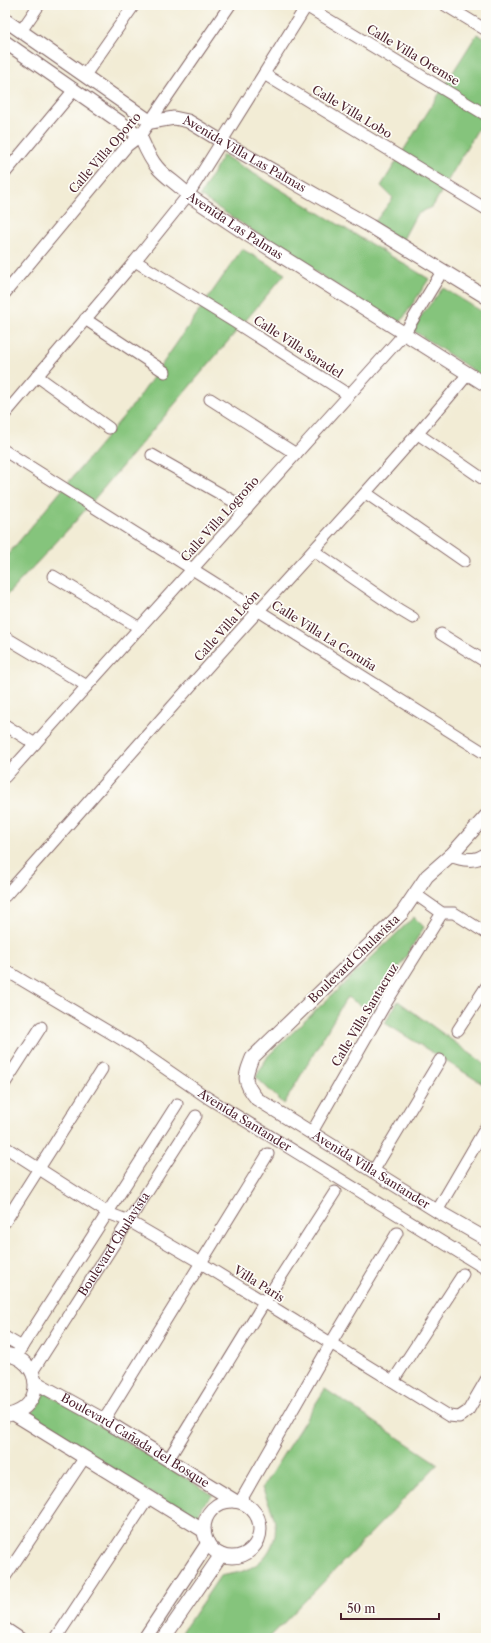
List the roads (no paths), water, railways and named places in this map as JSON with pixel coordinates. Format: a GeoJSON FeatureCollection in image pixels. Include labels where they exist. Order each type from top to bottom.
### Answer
{"type":"FeatureCollection","features":[{"type":"Feature","properties":{"kind":"street"},"geometry":{"type":"LineString","coordinates":[[21,31],[39,5]]}},
{"type":"Feature","properties":{"kind":"street"},"geometry":{"type":"LineString","coordinates":[[85,75],[134,5]]}},
{"type":"Feature","properties":{"kind":"street","name":"Calle Villa Oporto"},"geometry":{"type":"LineString","coordinates":[[5,293],[127,146],[140,136],[151,122],[230,5]]}},
{"type":"Feature","properties":{"kind":"street"},"geometry":{"type":"LineString","coordinates":[[444,5],[486,30]]}},
{"type":"Feature","properties":{"kind":"street"},"geometry":{"type":"LineString","coordinates":[[5,414],[135,261],[188,195],[220,141],[306,6]]}},
{"type":"Feature","properties":{"kind":"street","name":"Calle Villa Oremse"},"geometry":{"type":"LineString","coordinates":[[306,6],[486,115]]}},
{"type":"Feature","properties":{"kind":"street"},"geometry":{"type":"LineString","coordinates":[[5,20],[151,122]]}},
{"type":"Feature","properties":{"kind":"street"},"geometry":{"type":"LineString","coordinates":[[6,46],[74,90],[140,136]]}},
{"type":"Feature","properties":{"kind":"street","name":"Calle Villa Lobo"},"geometry":{"type":"LineString","coordinates":[[264,74],[486,209]]}},
{"type":"Feature","properties":{"kind":"street"},"geometry":{"type":"LineString","coordinates":[[5,173],[74,90]]}},
{"type":"Feature","properties":{"kind":"street","name":"Avenida Villa Las Palmas"},"geometry":{"type":"LineString","coordinates":[[151,122],[174,118],[188,121],[220,141],[370,226],[486,297]]}},
{"type":"Feature","properties":{"kind":"street","name":"Avenida Las Palmas"},"geometry":{"type":"LineString","coordinates":[[140,136],[150,159],[188,195],[251,237],[486,385]]}},
{"type":"Feature","properties":{"kind":"street","name":"Calle Villa Saradel"},"geometry":{"type":"LineString","coordinates":[[135,261],[349,395]]}},
{"type":"Feature","properties":{"kind":"street","name":"Calle Villa Logroño"},"geometry":{"type":"LineString","coordinates":[[5,777],[404,334],[443,270]]}},
{"type":"Feature","properties":{"kind":"street"},"geometry":{"type":"LineString","coordinates":[[85,319],[165,372]]}},
{"type":"Feature","properties":{"kind":"street","name":"Calle Villa León"},"geometry":{"type":"LineString","coordinates":[[5,896],[258,610],[366,493],[468,374]]}},
{"type":"Feature","properties":{"kind":"street"},"geometry":{"type":"LineString","coordinates":[[37,376],[109,428]]}},
{"type":"Feature","properties":{"kind":"street"},"geometry":{"type":"LineString","coordinates":[[210,399],[296,454]]}},
{"type":"Feature","properties":{"kind":"street"},"geometry":{"type":"LineString","coordinates":[[418,434],[486,481]]}},
{"type":"Feature","properties":{"kind":"street","name":"Calle Villa La Coruña"},"geometry":{"type":"LineString","coordinates":[[5,451],[486,754]]}},
{"type":"Feature","properties":{"kind":"street"},"geometry":{"type":"LineString","coordinates":[[152,455],[247,509]]}},
{"type":"Feature","properties":{"kind":"street"},"geometry":{"type":"LineString","coordinates":[[366,493],[464,561]]}},
{"type":"Feature","properties":{"kind":"street"},"geometry":{"type":"LineString","coordinates":[[314,551],[413,618]]}},
{"type":"Feature","properties":{"kind":"street"},"geometry":{"type":"LineString","coordinates":[[53,576],[140,628]]}},
{"type":"Feature","properties":{"kind":"street"},"geometry":{"type":"LineString","coordinates":[[441,634],[486,662]]}},
{"type":"Feature","properties":{"kind":"street"},"geometry":{"type":"LineString","coordinates":[[5,637],[87,686]]}},
{"type":"Feature","properties":{"kind":"street"},"geometry":{"type":"LineString","coordinates":[[5,725],[35,744]]}},
{"type":"Feature","properties":{"kind":"street","name":"Boulevard Chulavista"},"geometry":{"type":"LineString","coordinates":[[252,1058],[402,913],[427,876],[451,855],[486,816]]}},
{"type":"Feature","properties":{"kind":"street"},"geometry":{"type":"LineString","coordinates":[[451,855],[459,859],[471,860],[486,854]]}},
{"type":"Feature","properties":{"kind":"street"},"geometry":{"type":"LineString","coordinates":[[415,894],[442,913],[454,913],[486,933]]}},
{"type":"Feature","properties":{"kind":"street","name":"Calle Villa Santacruz"},"geometry":{"type":"LineString","coordinates":[[312,1132],[384,1006],[442,913]]}},
{"type":"Feature","properties":{"kind":"street","name":"Avenida Santander"},"geometry":{"type":"LineString","coordinates":[[5,970],[132,1045],[208,1098],[486,1269]]}},
{"type":"Feature","properties":{"kind":"street"},"geometry":{"type":"LineString","coordinates":[[458,1030],[486,987]]}},
{"type":"Feature","properties":{"kind":"street"},"geometry":{"type":"LineString","coordinates":[[5,1083],[41,1027]]}},
{"type":"Feature","properties":{"kind":"street","name":"Avenida Santander"},"geometry":{"type":"LineString","coordinates":[[252,1058],[245,1076],[248,1088],[257,1099]]}},
{"type":"Feature","properties":{"kind":"street"},"geometry":{"type":"LineString","coordinates":[[374,1170],[440,1060]]}},
{"type":"Feature","properties":{"kind":"street"},"geometry":{"type":"LineString","coordinates":[[5,1222],[102,1069]]}},
{"type":"Feature","properties":{"kind":"street","name":"Avenida Villa Santander"},"geometry":{"type":"LineString","coordinates":[[257,1099],[374,1170],[437,1211],[486,1239]]}},
{"type":"Feature","properties":{"kind":"street","name":"Boulevard Chulavista"},"geometry":{"type":"LineString","coordinates":[[14,1352],[108,1213],[177,1104]]}},
{"type":"Feature","properties":{"kind":"street","name":"Boulevard Chulavista"},"geometry":{"type":"LineString","coordinates":[[10,1415],[23,1409],[30,1402],[34,1392],[34,1377],[129,1220],[196,1116]]}},
{"type":"Feature","properties":{"kind":"street"},"geometry":{"type":"LineString","coordinates":[[437,1211],[486,1127]]}},
{"type":"Feature","properties":{"kind":"street","name":"Villa Paris"},"geometry":{"type":"LineString","coordinates":[[5,1147],[108,1213],[129,1220],[449,1416],[459,1417],[468,1411],[486,1380]]}},
{"type":"Feature","properties":{"kind":"street"},"geometry":{"type":"LineString","coordinates":[[104,1420],[268,1154]]}},
{"type":"Feature","properties":{"kind":"street"},"geometry":{"type":"LineString","coordinates":[[168,1460],[264,1303],[335,1192]]}},
{"type":"Feature","properties":{"kind":"street"},"geometry":{"type":"LineString","coordinates":[[145,1638],[206,1537],[205,1521],[209,1512],[216,1506],[225,1502],[237,1501],[397,1232]]}},
{"type":"Feature","properties":{"kind":"street"},"geometry":{"type":"LineString","coordinates":[[392,1381],[463,1274]]}},
{"type":"Feature","properties":{"kind":"street"},"geometry":{"type":"LineString","coordinates":[[5,1337],[14,1352],[29,1366],[34,1377]]}},
{"type":"Feature","properties":{"kind":"street","name":"Boulevard Cañada del Bosque"},"geometry":{"type":"LineString","coordinates":[[34,1377],[168,1460],[237,1501],[248,1505],[255,1512],[259,1520],[259,1538],[248,1552],[240,1556],[230,1557],[221,1555]]}},
{"type":"Feature","properties":{"kind":"street"},"geometry":{"type":"LineString","coordinates":[[10,1415],[84,1457],[149,1497],[206,1537],[214,1550],[221,1555],[164,1638]]}},
{"type":"Feature","properties":{"kind":"street"},"geometry":{"type":"LineString","coordinates":[[5,1577],[84,1457]]}},
{"type":"Feature","properties":{"kind":"street"},"geometry":{"type":"LineString","coordinates":[[56,1638],[149,1497]]}},
{"type":"Feature","properties":{"kind":"street"},"geometry":{"type":"LineString","coordinates":[[5,1628],[20,1638]]}}]}
